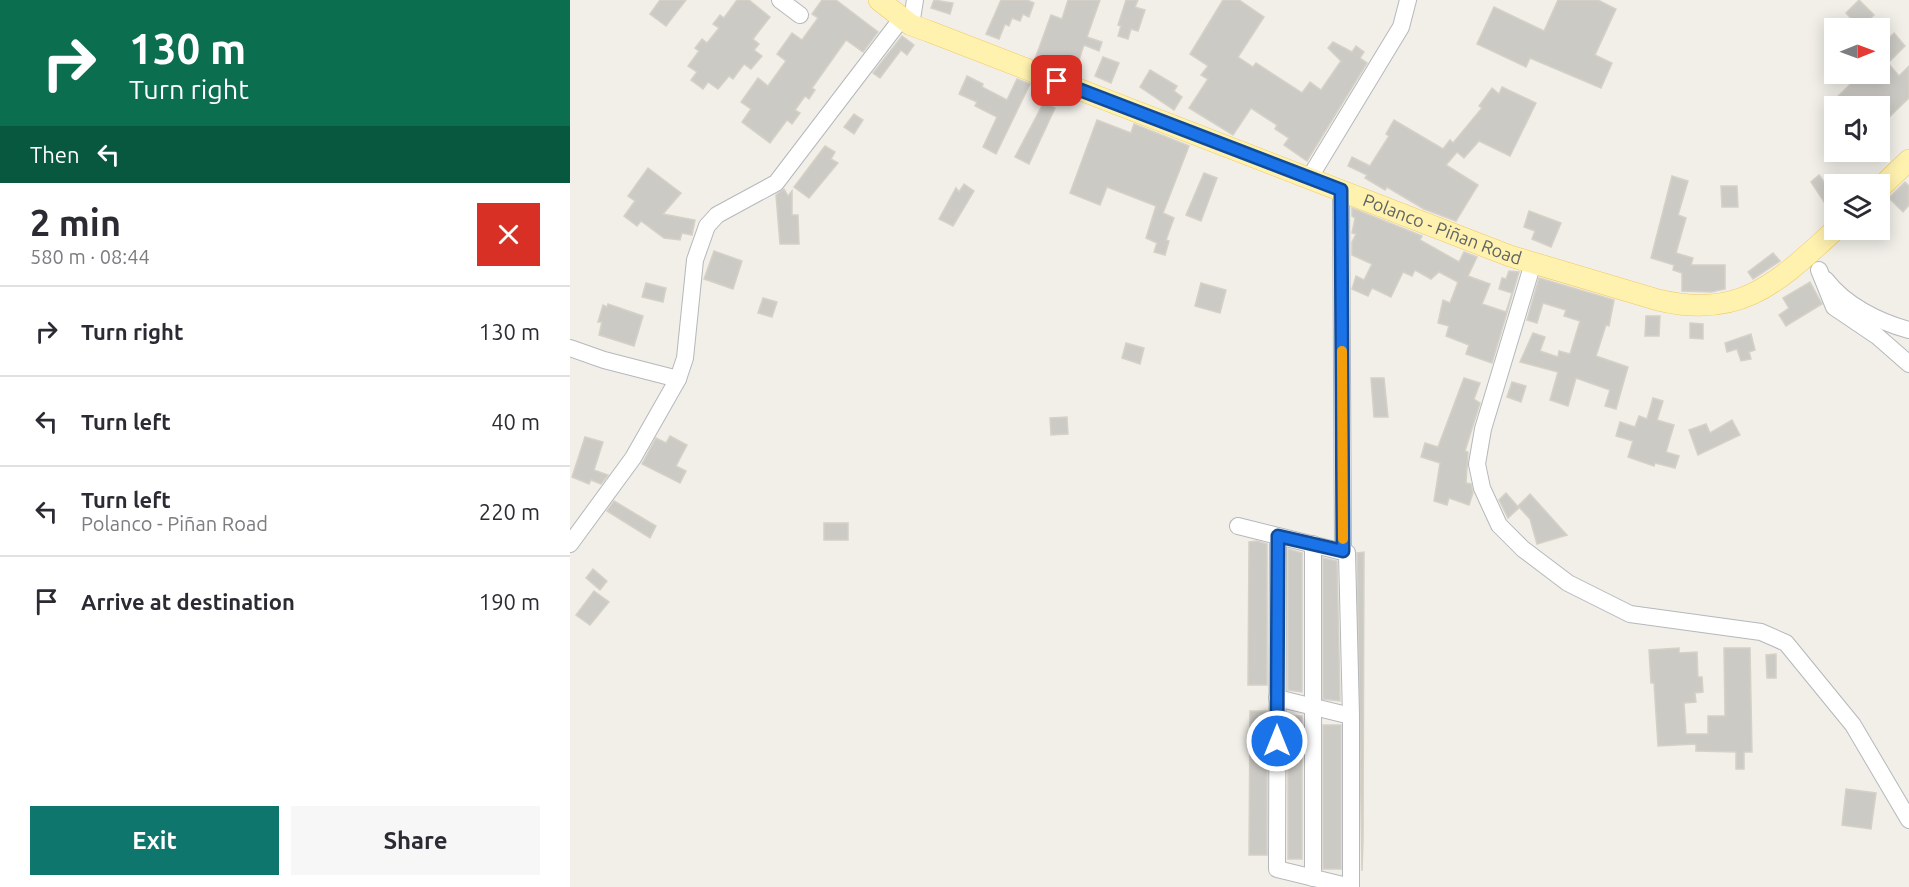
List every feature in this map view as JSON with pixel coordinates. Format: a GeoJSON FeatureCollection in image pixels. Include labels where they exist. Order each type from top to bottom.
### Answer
{"type":"FeatureCollection","features":[{"type":"Feature","properties":{"kind":"main road","name":"Polanco - Piñan Road"},"geometry":{"type":"LineString","coordinates":[[879,0],[907,22],[1341,190],[1533,263],[1658,300],[1682,306],[1706,307],[1749,298],[1787,274],[1814,263],[1829,240]]}},
{"type":"Feature","properties":{"kind":"main road"},"geometry":{"type":"LineString","coordinates":[[1890,178],[1909,160]]}},
{"type":"Feature","properties":{"kind":"street"},"geometry":{"type":"LineString","coordinates":[[780,0],[800,15]]}},
{"type":"Feature","properties":{"kind":"street"},"geometry":{"type":"LineString","coordinates":[[570,544],[633,458],[678,379],[684,358],[695,260],[707,226],[717,215],[776,183],[907,22],[915,0]]}},
{"type":"Feature","properties":{"kind":"street"},"geometry":{"type":"LineString","coordinates":[[1310,177],[1396,37],[1408,0]]}},
{"type":"Feature","properties":{"kind":"street"},"geometry":{"type":"LineString","coordinates":[[1341,190],[1343,551]]}},
{"type":"Feature","properties":{"kind":"street"},"geometry":{"type":"LineString","coordinates":[[1533,263],[1483,429],[1478,456],[1482,488],[1499,525],[1523,549],[1568,583],[1611,607],[1629,614],[1761,632],[1786,643],[1853,725],[1909,820]]}},
{"type":"Feature","properties":{"kind":"street"},"geometry":{"type":"LineString","coordinates":[[1814,263],[1832,287],[1857,307],[1883,322],[1906,325]]}},
{"type":"Feature","properties":{"kind":"street"},"geometry":{"type":"LineString","coordinates":[[1814,263],[1834,307],[1877,336],[1909,364]]}},
{"type":"Feature","properties":{"kind":"street"},"geometry":{"type":"LineString","coordinates":[[570,348],[604,360],[678,379]]}},
{"type":"Feature","properties":{"kind":"street"},"geometry":{"type":"LineString","coordinates":[[1238,526],[1343,551],[1348,557],[1351,887],[1277,869],[1278,536]]}},
{"type":"Feature","properties":{"kind":"street"},"geometry":{"type":"LineString","coordinates":[[1313,544],[1313,878]]}},
{"type":"Feature","properties":{"kind":"street"},"geometry":{"type":"LineString","coordinates":[[1277,698],[1351,716]]}},
{"type":"Feature","properties":{"kind":"building"},"geometry":{"type":"Polygon","coordinates":[[[660,0],[686,0],[666,26],[650,14],[660,0]]]}},
{"type":"Feature","properties":{"kind":"building"},"geometry":{"type":"Polygon","coordinates":[[[737,0],[749,0],[770,17],[753,39],[759,44],[754,50],[762,56],[751,69],[744,64],[733,79],[729,76],[718,89],[708,82],[703,89],[691,80],[697,72],[688,66],[699,51],[695,48],[702,39],[707,43],[719,28],[713,24],[720,15],[724,18],[737,0]]]}},
{"type":"Feature","properties":{"kind":"building"},"geometry":{"type":"Polygon","coordinates":[[[822,0],[836,0],[878,32],[863,52],[846,40],[812,88],[815,90],[809,99],[805,96],[795,110],[800,113],[792,124],[787,120],[770,143],[742,122],[751,109],[741,102],[758,78],[768,86],[786,61],[777,54],[792,33],[802,40],[818,18],[812,14],[822,0]]]}},
{"type":"Feature","properties":{"kind":"building"},"geometry":{"type":"Polygon","coordinates":[[[934,0],[953,3],[950,14],[931,8],[934,0]]]}},
{"type":"Feature","properties":{"kind":"building"},"geometry":{"type":"Polygon","coordinates":[[[1001,0],[1027,0],[1034,3],[1029,17],[1023,14],[1020,21],[1012,18],[1009,26],[1005,24],[999,39],[986,34],[1001,0]]]}},
{"type":"Feature","properties":{"kind":"building"},"geometry":{"type":"Polygon","coordinates":[[[1068,0],[1100,0],[1087,37],[1102,42],[1099,51],[1084,45],[1079,60],[1066,56],[1063,63],[1048,57],[1046,63],[1035,59],[1051,15],[1062,19],[1068,0]]]}},
{"type":"Feature","properties":{"kind":"building"},"geometry":{"type":"Polygon","coordinates":[[[1126,0],[1138,0],[1135,7],[1145,10],[1138,31],[1131,29],[1128,39],[1118,36],[1121,26],[1118,25],[1126,0]]]}},
{"type":"Feature","properties":{"kind":"building"},"geometry":{"type":"Polygon","coordinates":[[[1223,0],[1239,0],[1264,17],[1238,57],[1253,67],[1256,63],[1302,93],[1310,82],[1321,90],[1341,61],[1328,48],[1333,42],[1352,52],[1356,46],[1364,52],[1360,58],[1367,63],[1307,161],[1284,145],[1289,138],[1275,129],[1277,125],[1251,108],[1233,135],[1189,108],[1208,79],[1201,75],[1208,66],[1190,54],[1223,0]]]}},
{"type":"Feature","properties":{"kind":"building"},"geometry":{"type":"Polygon","coordinates":[[[1558,0],[1598,0],[1616,9],[1595,55],[1612,63],[1601,88],[1530,58],[1526,67],[1477,44],[1494,7],[1544,31],[1558,0]]]}},
{"type":"Feature","properties":{"kind":"building"},"geometry":{"type":"Polygon","coordinates":[[[1859,0],[1874,15],[1871,18],[1851,18],[1846,13],[1859,0]]]}},
{"type":"Feature","properties":{"kind":"building"},"geometry":{"type":"Polygon","coordinates":[[[1894,33],[1905,46],[1890,61],[1890,37],[1894,33]]]}},
{"type":"Feature","properties":{"kind":"building"},"geometry":{"type":"Polygon","coordinates":[[[902,36],[914,45],[907,55],[901,50],[880,78],[873,73],[902,36]]]}},
{"type":"Feature","properties":{"kind":"building"},"geometry":{"type":"Polygon","coordinates":[[[1103,57],[1119,63],[1111,83],[1095,76],[1103,57]]]}},
{"type":"Feature","properties":{"kind":"building"},"geometry":{"type":"Polygon","coordinates":[[[1890,65],[1899,76],[1909,66],[1909,98],[1890,116],[1890,96],[1838,96],[1851,84],[1890,84],[1890,65]]]}},
{"type":"Feature","properties":{"kind":"building"},"geometry":{"type":"Polygon","coordinates":[[[1150,70],[1177,86],[1174,91],[1182,97],[1174,110],[1140,87],[1150,70]]]}},
{"type":"Feature","properties":{"kind":"building"},"geometry":{"type":"Polygon","coordinates":[[[967,76],[1007,100],[1017,79],[1030,84],[996,154],[983,147],[997,117],[975,106],[977,102],[959,94],[967,76]]]}},
{"type":"Feature","properties":{"kind":"building"},"geometry":{"type":"Polygon","coordinates":[[[1502,87],[1536,103],[1510,156],[1479,141],[1464,158],[1457,152],[1446,165],[1478,185],[1456,221],[1424,209],[1387,187],[1385,190],[1365,178],[1367,175],[1348,166],[1352,157],[1370,166],[1389,136],[1386,134],[1394,120],[1443,149],[1450,140],[1453,143],[1482,108],[1479,106],[1492,88],[1499,94],[1502,87]]]}},
{"type":"Feature","properties":{"kind":"building"},"geometry":{"type":"Polygon","coordinates":[[[1044,102],[1055,108],[1029,164],[1015,157],[1044,102]]]}},
{"type":"Feature","properties":{"kind":"building"},"geometry":{"type":"Polygon","coordinates":[[[854,114],[863,120],[854,134],[844,127],[854,114]]]}},
{"type":"Feature","properties":{"kind":"building"},"geometry":{"type":"Polygon","coordinates":[[[1097,120],[1131,133],[1134,124],[1189,146],[1163,213],[1174,218],[1166,240],[1169,241],[1165,255],[1154,252],[1157,243],[1146,238],[1156,206],[1107,187],[1100,205],[1070,193],[1097,120]]]}},
{"type":"Feature","properties":{"kind":"building"},"geometry":{"type":"Polygon","coordinates":[[[825,146],[835,152],[831,159],[838,163],[809,198],[794,187],[825,146]]]}},
{"type":"Feature","properties":{"kind":"building"},"geometry":{"type":"Polygon","coordinates":[[[648,168],[681,193],[663,214],[695,220],[692,235],[682,233],[680,240],[664,238],[641,221],[637,226],[624,216],[635,201],[628,196],[648,168]]]}},
{"type":"Feature","properties":{"kind":"building"},"geometry":{"type":"Polygon","coordinates":[[[1204,173],[1217,178],[1201,221],[1186,215],[1204,173]]]}},
{"type":"Feature","properties":{"kind":"building"},"geometry":{"type":"Polygon","coordinates":[[[1819,175],[1824,182],[1824,202],[1811,182],[1819,175]]]}},
{"type":"Feature","properties":{"kind":"building"},"geometry":{"type":"Polygon","coordinates":[[[1672,176],[1688,181],[1678,215],[1686,218],[1676,253],[1693,258],[1691,265],[1725,265],[1725,289],[1711,292],[1682,291],[1682,273],[1673,270],[1674,265],[1651,258],[1672,176]]]}},
{"type":"Feature","properties":{"kind":"building"},"geometry":{"type":"Polygon","coordinates":[[[1905,182],[1909,186],[1909,205],[1903,212],[1890,197],[1905,182]]]}},
{"type":"Feature","properties":{"kind":"building"},"geometry":{"type":"Polygon","coordinates":[[[964,184],[974,191],[953,226],[939,219],[956,188],[959,192],[964,184]]]}},
{"type":"Feature","properties":{"kind":"building"},"geometry":{"type":"Polygon","coordinates":[[[1721,186],[1737,186],[1738,207],[1722,207],[1721,186]]]}},
{"type":"Feature","properties":{"kind":"building"},"geometry":{"type":"Polygon","coordinates":[[[784,189],[788,196],[792,191],[792,215],[798,215],[799,244],[780,244],[776,195],[784,189]]]}},
{"type":"Feature","properties":{"kind":"building"},"geometry":{"type":"Polygon","coordinates":[[[1352,208],[1422,236],[1420,240],[1459,262],[1464,252],[1477,257],[1468,276],[1490,284],[1482,304],[1506,312],[1512,293],[1499,289],[1502,278],[1506,279],[1509,271],[1519,272],[1492,363],[1466,354],[1469,345],[1446,336],[1449,326],[1438,323],[1443,300],[1450,303],[1458,282],[1439,272],[1431,279],[1415,270],[1412,276],[1403,272],[1391,297],[1372,288],[1368,296],[1352,289],[1356,276],[1364,280],[1372,264],[1352,255],[1352,242],[1356,234],[1352,233],[1355,218],[1352,216],[1352,208]]]}},
{"type":"Feature","properties":{"kind":"building"},"geometry":{"type":"Polygon","coordinates":[[[1529,211],[1561,223],[1551,247],[1532,239],[1535,231],[1524,227],[1529,211]]]}},
{"type":"Feature","properties":{"kind":"building"},"geometry":{"type":"Polygon","coordinates":[[[714,251],[742,261],[733,289],[704,279],[714,251]]]}},
{"type":"Feature","properties":{"kind":"building"},"geometry":{"type":"Polygon","coordinates":[[[1773,253],[1780,261],[1753,279],[1748,272],[1773,253]]]}},
{"type":"Feature","properties":{"kind":"building"},"geometry":{"type":"Polygon","coordinates":[[[1539,278],[1614,300],[1609,326],[1606,325],[1596,356],[1628,367],[1616,409],[1605,406],[1610,390],[1576,378],[1568,406],[1550,400],[1558,372],[1520,362],[1533,333],[1545,337],[1540,351],[1558,357],[1559,351],[1570,354],[1580,321],[1564,316],[1566,310],[1543,303],[1537,323],[1527,320],[1539,278]]]}},
{"type":"Feature","properties":{"kind":"building"},"geometry":{"type":"Polygon","coordinates":[[[1810,282],[1822,304],[1786,326],[1779,315],[1789,308],[1783,298],[1810,282]]]}},
{"type":"Feature","properties":{"kind":"building"},"geometry":{"type":"Polygon","coordinates":[[[646,283],[666,288],[663,302],[642,297],[646,283]]]}},
{"type":"Feature","properties":{"kind":"building"},"geometry":{"type":"Polygon","coordinates":[[[1201,283],[1226,290],[1220,313],[1195,306],[1201,283]]]}},
{"type":"Feature","properties":{"kind":"building"},"geometry":{"type":"Polygon","coordinates":[[[763,298],[777,302],[772,317],[758,313],[763,298]]]}},
{"type":"Feature","properties":{"kind":"building"},"geometry":{"type":"Polygon","coordinates":[[[608,304],[643,316],[634,346],[599,335],[602,322],[598,322],[603,305],[607,307],[608,304]]]}},
{"type":"Feature","properties":{"kind":"building"},"geometry":{"type":"Polygon","coordinates":[[[1646,316],[1660,316],[1659,336],[1645,336],[1646,316]]]}},
{"type":"Feature","properties":{"kind":"building"},"geometry":{"type":"Polygon","coordinates":[[[1690,323],[1703,324],[1703,339],[1690,338],[1690,323]]]}},
{"type":"Feature","properties":{"kind":"building"},"geometry":{"type":"Polygon","coordinates":[[[1751,334],[1755,350],[1749,352],[1751,359],[1741,361],[1737,349],[1727,352],[1725,343],[1751,334]]]}},
{"type":"Feature","properties":{"kind":"building"},"geometry":{"type":"Polygon","coordinates":[[[1126,343],[1144,348],[1140,364],[1122,358],[1126,343]]]}},
{"type":"Feature","properties":{"kind":"building"},"geometry":{"type":"Polygon","coordinates":[[[1371,378],[1384,378],[1388,417],[1374,417],[1371,378]]]}},
{"type":"Feature","properties":{"kind":"building"},"geometry":{"type":"Polygon","coordinates":[[[1464,378],[1480,383],[1474,399],[1480,403],[1465,451],[1468,452],[1466,483],[1471,484],[1473,493],[1469,505],[1449,498],[1447,505],[1434,501],[1440,463],[1421,457],[1425,443],[1438,447],[1464,378]]]}},
{"type":"Feature","properties":{"kind":"building"},"geometry":{"type":"Polygon","coordinates":[[[1512,382],[1526,386],[1521,402],[1507,397],[1512,382]]]}},
{"type":"Feature","properties":{"kind":"building"},"geometry":{"type":"Polygon","coordinates":[[[1653,398],[1663,401],[1657,420],[1674,425],[1666,452],[1679,456],[1675,468],[1655,463],[1654,466],[1628,457],[1633,441],[1616,436],[1620,422],[1635,427],[1639,416],[1647,419],[1653,398]]]}},
{"type":"Feature","properties":{"kind":"building"},"geometry":{"type":"Polygon","coordinates":[[[1067,417],[1068,434],[1051,435],[1050,418],[1067,417]]]}},
{"type":"Feature","properties":{"kind":"building"},"geometry":{"type":"Polygon","coordinates":[[[1732,420],[1740,435],[1698,455],[1689,430],[1706,424],[1710,433],[1732,420]]]}},
{"type":"Feature","properties":{"kind":"building"},"geometry":{"type":"Polygon","coordinates":[[[670,436],[687,445],[676,466],[686,471],[680,483],[642,464],[656,438],[666,443],[670,436]]]}},
{"type":"Feature","properties":{"kind":"building"},"geometry":{"type":"Polygon","coordinates":[[[585,437],[603,442],[594,470],[608,475],[601,484],[591,480],[589,484],[572,477],[585,437]]]}},
{"type":"Feature","properties":{"kind":"building"},"geometry":{"type":"Polygon","coordinates":[[[1506,493],[1519,508],[1508,518],[1499,500],[1506,493]]]}},
{"type":"Feature","properties":{"kind":"building"},"geometry":{"type":"Polygon","coordinates":[[[1530,494],[1567,535],[1537,544],[1530,519],[1518,506],[1530,494]]]}},
{"type":"Feature","properties":{"kind":"building"},"geometry":{"type":"Polygon","coordinates":[[[614,501],[656,526],[650,538],[607,511],[614,501]]]}},
{"type":"Feature","properties":{"kind":"building"},"geometry":{"type":"Polygon","coordinates":[[[824,523],[848,523],[848,540],[824,540],[824,523]]]}},
{"type":"Feature","properties":{"kind":"building"},"geometry":{"type":"Polygon","coordinates":[[[1257,541],[1267,544],[1267,685],[1248,685],[1249,542],[1257,541]]]}},
{"type":"Feature","properties":{"kind":"building"},"geometry":{"type":"Polygon","coordinates":[[[1288,549],[1302,553],[1302,692],[1288,690],[1288,549]]]}},
{"type":"Feature","properties":{"kind":"building"},"geometry":{"type":"Polygon","coordinates":[[[1364,552],[1363,839],[1362,871],[1357,553],[1364,552]]]}},
{"type":"Feature","properties":{"kind":"building"},"geometry":{"type":"Polygon","coordinates":[[[1323,558],[1337,561],[1340,701],[1323,699],[1323,558]]]}},
{"type":"Feature","properties":{"kind":"building"},"geometry":{"type":"Polygon","coordinates":[[[593,569],[607,581],[600,590],[586,578],[593,569]]]}},
{"type":"Feature","properties":{"kind":"building"},"geometry":{"type":"Polygon","coordinates":[[[594,591],[609,602],[590,625],[576,615],[594,591]]]}},
{"type":"Feature","properties":{"kind":"building"},"geometry":{"type":"Polygon","coordinates":[[[1679,648],[1679,653],[1697,652],[1698,677],[1702,677],[1703,692],[1695,693],[1696,702],[1684,703],[1686,734],[1708,734],[1708,716],[1725,716],[1724,648],[1750,648],[1752,752],[1744,752],[1744,769],[1736,769],[1736,752],[1696,751],[1696,744],[1658,746],[1654,683],[1651,683],[1649,650],[1679,648]]]}},
{"type":"Feature","properties":{"kind":"building"},"geometry":{"type":"Polygon","coordinates":[[[1776,654],[1776,678],[1767,678],[1766,655],[1776,654]]]}},
{"type":"Feature","properties":{"kind":"building"},"geometry":{"type":"Polygon","coordinates":[[[1250,711],[1267,711],[1267,855],[1249,855],[1250,711]]]}},
{"type":"Feature","properties":{"kind":"building"},"geometry":{"type":"Polygon","coordinates":[[[1288,716],[1302,716],[1302,859],[1288,859],[1288,716]]]}},
{"type":"Feature","properties":{"kind":"building"},"geometry":{"type":"Polygon","coordinates":[[[1323,725],[1341,725],[1341,869],[1323,869],[1323,725]]]}},
{"type":"Feature","properties":{"kind":"building"},"geometry":{"type":"Polygon","coordinates":[[[1846,789],[1876,793],[1871,829],[1842,825],[1846,789]]]}},
{"type":"Feature","properties":{"kind":"slow traffic"},"geometry":{"type":"LineString","coordinates":[[1342,351],[1343,539]]}},
{"type":"Feature","properties":{"kind":"route"},"geometry":{"type":"LineString","coordinates":[[1057,81],[1341,190],[1343,551],[1278,536],[1277,741]]}}]}
